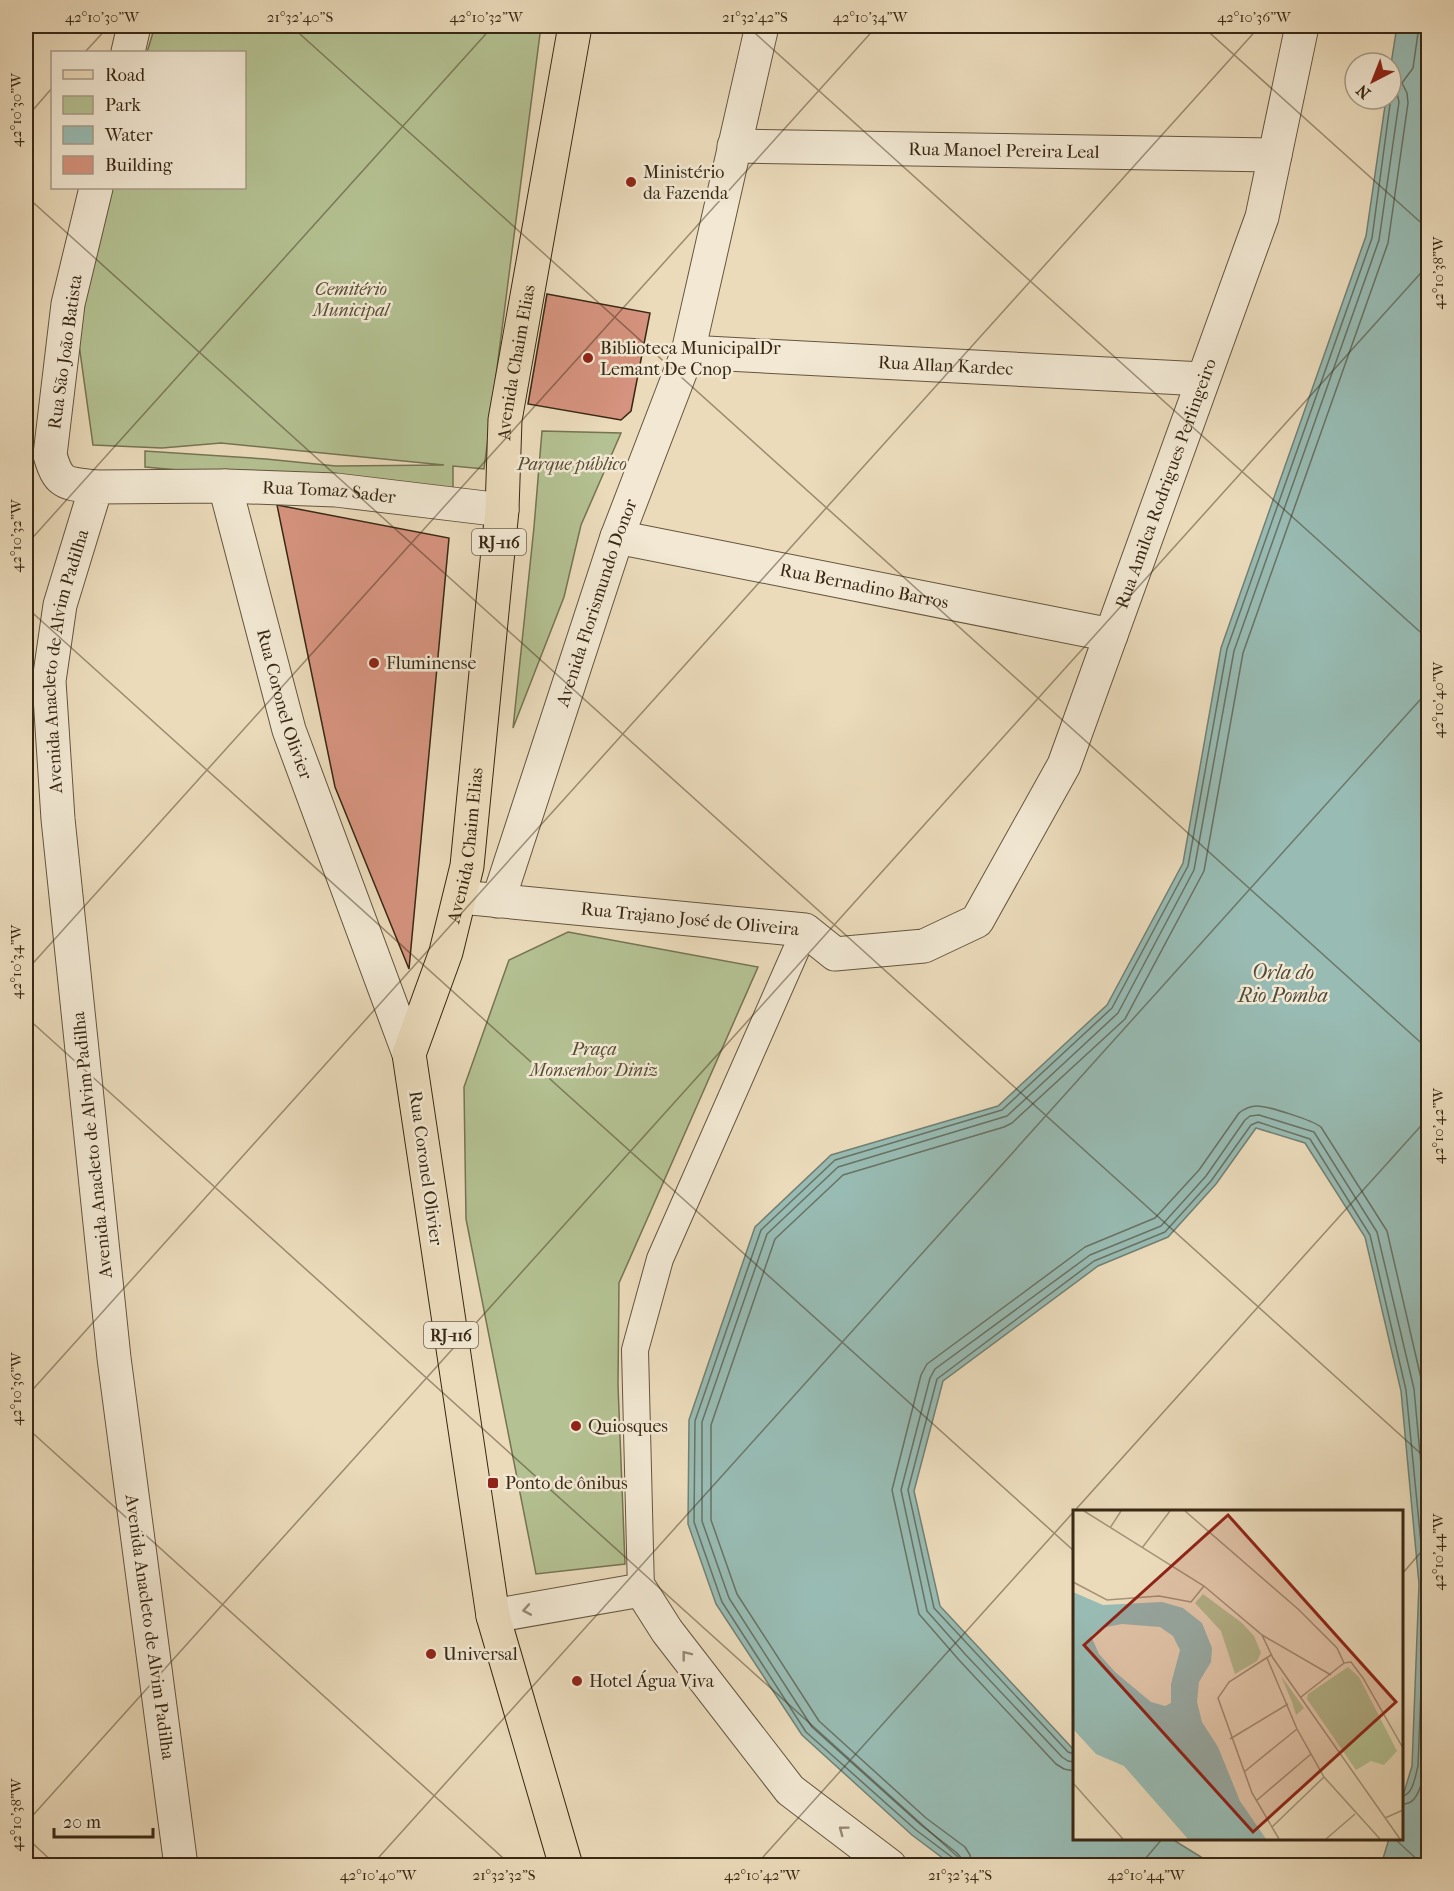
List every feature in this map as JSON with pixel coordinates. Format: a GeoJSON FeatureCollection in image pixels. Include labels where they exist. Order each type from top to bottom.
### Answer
{"type":"FeatureCollection","features":[{"type":"Feature","properties":{"kind":"main road","name":"Avenida Chaim Elias"},"geometry":{"type":"LineString","coordinates":[[409,1054],[446,952],[467,866],[502,510],[505,420],[575,26]]}},
{"type":"Feature","properties":{"kind":"main road","name":"Rua Coronel Olivier"},"geometry":{"type":"LineString","coordinates":[[409,1054],[492,1616],[566,1866]]}},
{"type":"Feature","properties":{"kind":"street"},"geometry":{"type":"LineString","coordinates":[[128,51],[134,26]]}},
{"type":"Feature","properties":{"kind":"street","name":"Avenida Florismundo Donor"},"geometry":{"type":"LineString","coordinates":[[498,901],[617,537],[688,352],[762,26]]}},
{"type":"Feature","properties":{"kind":"street","name":"Rua Amilca Rodrigues Perlingeiro"},"geometry":{"type":"LineString","coordinates":[[977,921],[1064,765],[1262,217],[1302,26]]}},
{"type":"Feature","properties":{"kind":"street","name":"Rua Manoel Pereira Leal"},"geometry":{"type":"LineString","coordinates":[[734,146],[1275,155]]}},
{"type":"Feature","properties":{"kind":"street","name":"Rua São João Batista"},"geometry":{"type":"LineString","coordinates":[[96,189],[68,304],[50,455],[55,472],[60,479],[69,483],[96,487]]}},
{"type":"Feature","properties":{"kind":"street","name":"Rua Allan Kardec"},"geometry":{"type":"LineString","coordinates":[[688,352],[1203,380]]}},
{"type":"Feature","properties":{"kind":"street","name":"Rua Tomaz Sader"},"geometry":{"type":"LineString","coordinates":[[96,487],[156,485],[336,490],[502,510]]}},
{"type":"Feature","properties":{"kind":"street","name":"Rua Coronel Olivier"},"geometry":{"type":"LineString","coordinates":[[225,486],[289,730],[409,1054]]}},
{"type":"Feature","properties":{"kind":"street","name":"Avenida Anacleto de Alvim Padilha"},"geometry":{"type":"LineString","coordinates":[[96,487],[60,605],[50,681],[58,819],[114,1358],[182,1866]]}},
{"type":"Feature","properties":{"kind":"street","name":"Rua Bernadino Barros"},"geometry":{"type":"LineString","coordinates":[[617,537],[1111,635]]}},
{"type":"Feature","properties":{"kind":"street","name":"Rua Trajano José de Oliveira"},"geometry":{"type":"LineString","coordinates":[[460,897],[805,930],[835,954],[924,946],[977,921]]}},
{"type":"Feature","properties":{"kind":"street"},"geometry":{"type":"LineString","coordinates":[[805,930],[660,1259],[635,1350],[640,1590],[667,1631],[790,1790],[890,1866]]}},
{"type":"Feature","properties":{"kind":"street"},"geometry":{"type":"LineString","coordinates":[[492,1616],[640,1590]]}},
{"type":"Feature","properties":{"kind":"green space","name":"Cemitério Municipal"},"geometry":{"type":"Polygon","coordinates":[[[155,26],[541,26],[484,469],[453,466],[453,495],[145,467],[145,451],[336,466],[444,465],[221,443],[162,448],[93,445],[77,330],[110,189],[246,189],[246,51],[147,51],[155,26]]]}},
{"type":"Feature","properties":{"kind":"green space","name":"Parque público"},"geometry":{"type":"Polygon","coordinates":[[[542,431],[621,433],[581,525],[564,597],[513,728],[534,527],[542,431]]]}},
{"type":"Feature","properties":{"kind":"green space","name":"Praça Monsenhor Diniz"},"geometry":{"type":"Polygon","coordinates":[[[568,932],[758,967],[619,1283],[618,1385],[625,1564],[536,1574],[466,1219],[464,1087],[509,960],[568,932]]]}},
{"type":"Feature","properties":{"kind":"water","name":"Orla do Rio Pomba"},"geometry":{"type":"Polygon","coordinates":[[[1397,26],[1428,26],[1428,1865],[1381,1865],[1389,1840],[1403,1840],[1403,1796],[1412,1766],[1419,1584],[1401,1391],[1365,1237],[1305,1143],[1256,1128],[1216,1184],[1168,1237],[1098,1266],[943,1381],[914,1491],[940,1606],[1073,1749],[1073,1840],[1174,1840],[1214,1865],[952,1865],[912,1835],[802,1735],[716,1604],[688,1524],[689,1420],[755,1227],[831,1155],[998,1106],[1107,1005],[1183,863],[1221,648],[1366,236],[1384,111],[1403,111],[1403,51],[1393,51],[1397,26]]]}},
{"type":"Feature","properties":{"kind":"building","name":"Biblioteca MunicipalDr Lemant De Cnop"},"geometry":{"type":"Polygon","coordinates":[[[547,294],[650,313],[631,411],[621,420],[528,404],[547,294]]]}},
{"type":"Feature","properties":{"kind":"building","name":"Fluminense"},"geometry":{"type":"Polygon","coordinates":[[[277,505],[449,538],[409,969],[335,787],[277,505]]]}},
{"type":"Feature","properties":{"kind":"building"},"geometry":{"type":"Polygon","coordinates":[[[109,1861],[110,1866],[53,1866],[109,1861]]]}},
{"type":"Feature","properties":{"kind":"place","name":"Ministério da Fazenda"},"geometry":{"type":"Point","coordinates":[631,182]}},
{"type":"Feature","properties":{"kind":"place","name":"Biblioteca MunicipalDr Lemant De Cnop"},"geometry":{"type":"Point","coordinates":[588,358]}},
{"type":"Feature","properties":{"kind":"place","name":"Fluminense"},"geometry":{"type":"Point","coordinates":[374,663]}},
{"type":"Feature","properties":{"kind":"place","name":"Quiosques"},"geometry":{"type":"Point","coordinates":[576,1426]}},
{"type":"Feature","properties":{"kind":"place","name":"Ponto de ônibus"},"geometry":{"type":"Point","coordinates":[493,1483]}},
{"type":"Feature","properties":{"kind":"place","name":"Universal"},"geometry":{"type":"Point","coordinates":[431,1654]}},
{"type":"Feature","properties":{"kind":"place","name":"Hotel Água Viva"},"geometry":{"type":"Point","coordinates":[577,1681]}}]}
